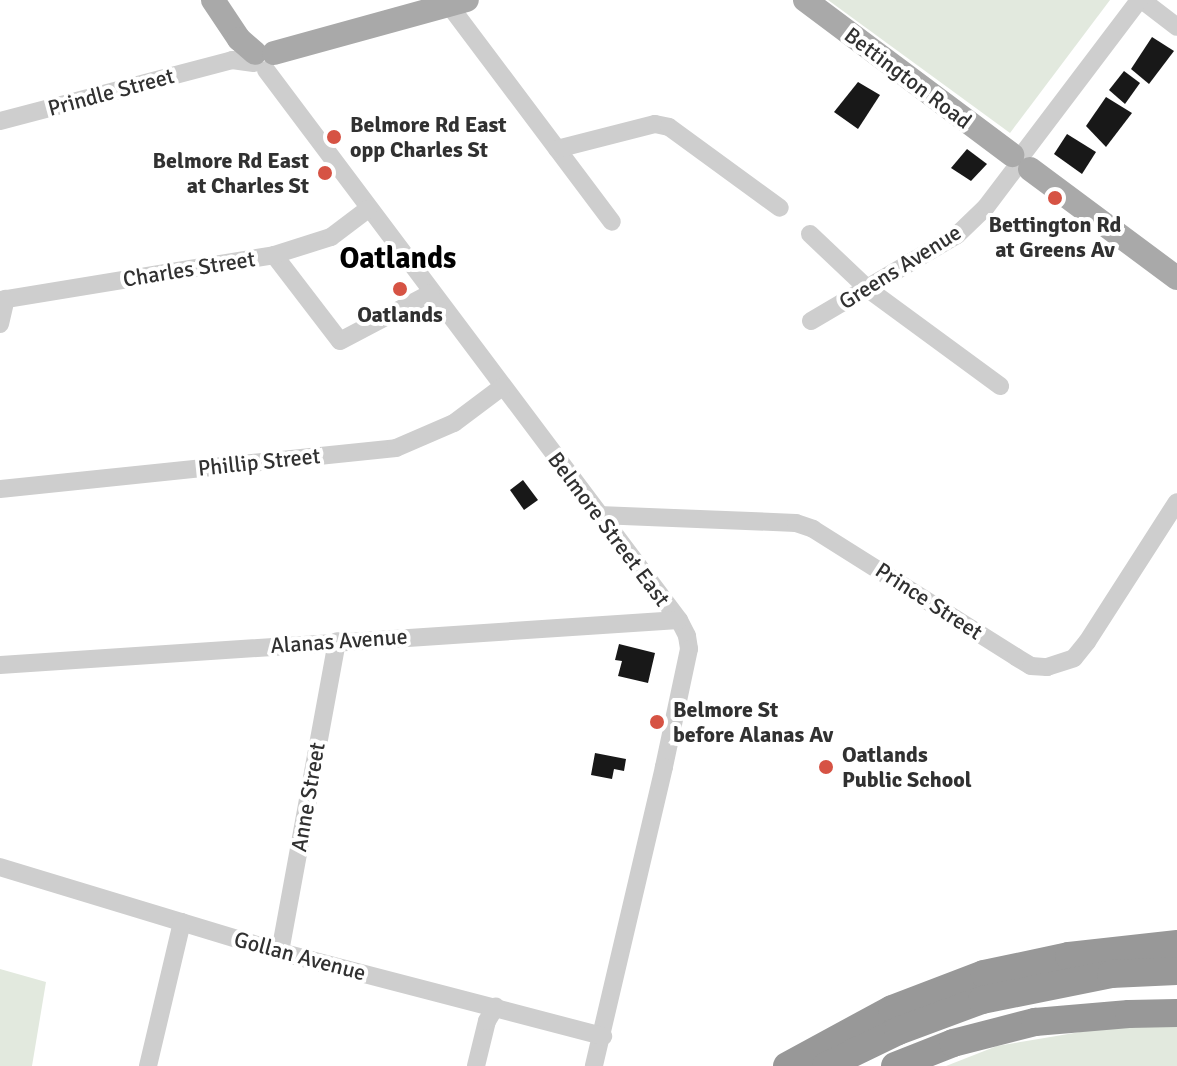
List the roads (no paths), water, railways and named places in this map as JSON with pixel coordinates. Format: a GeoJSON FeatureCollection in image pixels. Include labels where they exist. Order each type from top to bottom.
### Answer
{"type":"FeatureCollection","features":[{"type":"Feature","properties":{"kind":"highway"},"geometry":{"type":"LineString","coordinates":[[787,1066],[892,1009],[984,974],[1069,956],[1177,944]]}},
{"type":"Feature","properties":{"kind":"highway"},"geometry":{"type":"LineString","coordinates":[[826,1066],[898,1031],[982,1000],[1111,974],[1177,971]]}},
{"type":"Feature","properties":{"kind":"highway"},"geometry":{"type":"LineString","coordinates":[[864,1066],[952,1030],[1030,1007],[1126,991],[1177,989]]}},
{"type":"Feature","properties":{"kind":"highway"},"geometry":{"type":"LineString","coordinates":[[895,1066],[953,1043],[1035,1022],[1177,1013]]}},
{"type":"Feature","properties":{"kind":"main road"},"geometry":{"type":"LineString","coordinates":[[213,0],[230,26],[262,60],[422,5],[458,2]]}},
{"type":"Feature","properties":{"kind":"main road","name":"Bettington Road"},"geometry":{"type":"LineString","coordinates":[[805,0],[1177,278]]}},
{"type":"Feature","properties":{"kind":"street"},"geometry":{"type":"LineString","coordinates":[[1140,0],[1177,27]]}},
{"type":"Feature","properties":{"kind":"street","name":"Greens Avenue"},"geometry":{"type":"LineString","coordinates":[[811,321],[957,235],[986,207],[1140,0]]}},
{"type":"Feature","properties":{"kind":"street"},"geometry":{"type":"LineString","coordinates":[[458,2],[557,149],[612,222]]}},
{"type":"Feature","properties":{"kind":"street"},"geometry":{"type":"LineString","coordinates":[[221,62],[230,46],[230,26]]}},
{"type":"Feature","properties":{"kind":"street","name":"Prindle Street"},"geometry":{"type":"LineString","coordinates":[[0,121],[221,62],[262,60]]}},
{"type":"Feature","properties":{"kind":"street","name":"Belmore Street East"},"geometry":{"type":"LineString","coordinates":[[262,60],[368,209],[679,620],[689,649],[594,1066]]}},
{"type":"Feature","properties":{"kind":"street"},"geometry":{"type":"LineString","coordinates":[[557,149],[655,124],[669,127],[780,208]]}},
{"type":"Feature","properties":{"kind":"street","name":"Charles Street"},"geometry":{"type":"LineString","coordinates":[[3,300],[274,255],[331,237],[368,209]]}},
{"type":"Feature","properties":{"kind":"street"},"geometry":{"type":"LineString","coordinates":[[810,234],[868,289],[1000,386]]}},
{"type":"Feature","properties":{"kind":"street"},"geometry":{"type":"LineString","coordinates":[[274,255],[340,341],[431,293]]}},
{"type":"Feature","properties":{"kind":"street"},"geometry":{"type":"LineString","coordinates":[[0,324],[3,300]]}},
{"type":"Feature","properties":{"kind":"street","name":"Phillip Street"},"geometry":{"type":"LineString","coordinates":[[0,489],[396,448],[454,423],[502,387]]}},
{"type":"Feature","properties":{"kind":"street","name":"Prince Street"},"geometry":{"type":"LineString","coordinates":[[599,515],[796,523],[813,529],[1031,666],[1047,667],[1074,658],[1087,642],[1177,502]]}},
{"type":"Feature","properties":{"kind":"street","name":"Alanas Avenue"},"geometry":{"type":"LineString","coordinates":[[0,665],[679,620]]}},
{"type":"Feature","properties":{"kind":"street","name":"Anne Street"},"geometry":{"type":"LineString","coordinates":[[280,952],[337,641]]}},
{"type":"Feature","properties":{"kind":"street","name":"Gollan Avenue"},"geometry":{"type":"LineString","coordinates":[[0,867],[280,952],[603,1036]]}},
{"type":"Feature","properties":{"kind":"street"},"geometry":{"type":"LineString","coordinates":[[148,1066],[182,922]]}},
{"type":"Feature","properties":{"kind":"street"},"geometry":{"type":"LineString","coordinates":[[476,1066],[487,1021],[496,1006]]}},
{"type":"Feature","properties":{"kind":"place","name":"Belmore Rd East opp Charles St"},"geometry":{"type":"Point","coordinates":[334,137]}},
{"type":"Feature","properties":{"kind":"place","name":"Belmore Rd East at Charles St"},"geometry":{"type":"Point","coordinates":[325,173]}},
{"type":"Feature","properties":{"kind":"place","name":"Bettington Rd at Greens Av"},"geometry":{"type":"Point","coordinates":[1055,198]}},
{"type":"Feature","properties":{"kind":"place","name":"Oatlands"},"geometry":{"type":"Point","coordinates":[400,289]}},
{"type":"Feature","properties":{"kind":"place","name":"Belmore St before Alanas Av"},"geometry":{"type":"Point","coordinates":[657,722]}},
{"type":"Feature","properties":{"kind":"place","name":"Oatlands Public School"},"geometry":{"type":"Point","coordinates":[826,767]}},
{"type":"Feature","properties":{"kind":"district","name":"Oatlands"},"geometry":{"type":"Point","coordinates":[398,259]}}]}
